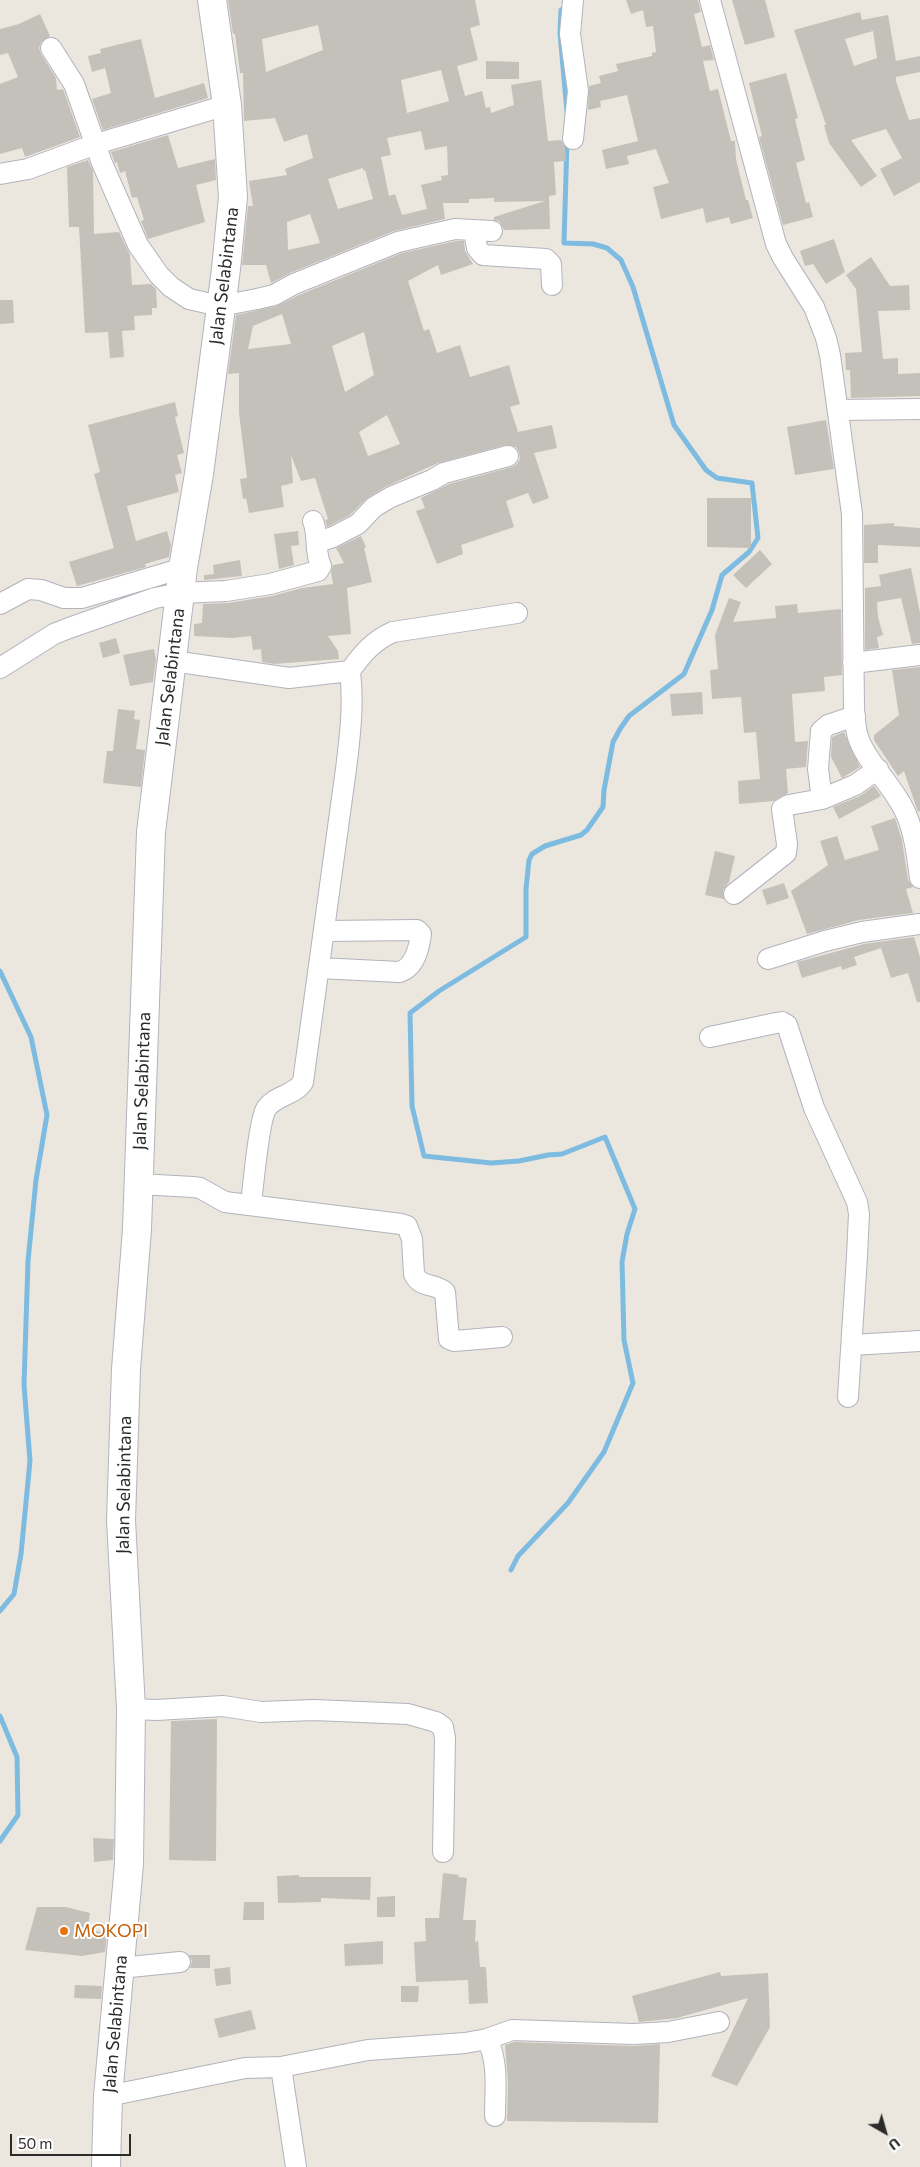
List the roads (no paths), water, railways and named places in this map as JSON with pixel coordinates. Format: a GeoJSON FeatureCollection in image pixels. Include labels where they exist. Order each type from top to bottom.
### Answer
{"type":"FeatureCollection","features":[{"type":"Feature","properties":{"kind":"street","name":"Jalan Selabintana"},"geometry":{"type":"LineString","coordinates":[[106,2167],[108,2096],[129,1864],[131,1709],[121,1520],[126,1368],[139,1184],[151,832],[182,581],[199,474],[233,197],[228,105],[212,0]]}},
{"type":"Feature","properties":{"kind":"street"},"geometry":{"type":"LineString","coordinates":[[573,139],[578,90],[570,34],[574,0]]}},
{"type":"Feature","properties":{"kind":"street"},"geometry":{"type":"LineString","coordinates":[[710,0],[776,244],[782,258],[814,307],[830,355],[852,514],[854,716],[859,740],[895,792],[914,814],[914,838],[920,878]]}},
{"type":"Feature","properties":{"kind":"street"},"geometry":{"type":"LineString","coordinates":[[51,48],[74,84],[102,163],[138,245],[148,262],[159,275],[180,294],[194,301],[220,306],[274,294],[398,242],[455,228],[483,231],[480,254],[546,259],[551,264],[552,285]]}},
{"type":"Feature","properties":{"kind":"street"},"geometry":{"type":"LineString","coordinates":[[0,174],[28,169],[96,144],[228,105]]}},
{"type":"Feature","properties":{"kind":"street"},"geometry":{"type":"LineString","coordinates":[[839,410],[920,409]]}},
{"type":"Feature","properties":{"kind":"street"},"geometry":{"type":"LineString","coordinates":[[318,542],[354,526],[382,502],[401,492],[432,480],[444,472],[508,456]]}},
{"type":"Feature","properties":{"kind":"street"},"geometry":{"type":"LineString","coordinates":[[0,604],[28,589],[41,590],[64,598],[82,598],[182,581],[226,591],[270,584],[314,573],[320,569],[317,553],[317,531],[313,521]]}},
{"type":"Feature","properties":{"kind":"street"},"geometry":{"type":"LineString","coordinates":[[0,668],[54,634],[155,598],[182,581]]}},
{"type":"Feature","properties":{"kind":"street"},"geometry":{"type":"LineString","coordinates":[[173,661],[290,678],[350,671],[368,649],[393,632],[517,613]]}},
{"type":"Feature","properties":{"kind":"street"},"geometry":{"type":"LineString","coordinates":[[853,662],[920,655]]}},
{"type":"Feature","properties":{"kind":"street"},"geometry":{"type":"LineString","coordinates":[[251,1204],[266,1110],[280,1097],[300,1087],[303,1082],[325,931],[350,733],[352,692],[350,671]]}},
{"type":"Feature","properties":{"kind":"street"},"geometry":{"type":"LineString","coordinates":[[822,799],[818,769],[820,733],[828,725],[854,716]]}},
{"type":"Feature","properties":{"kind":"street"},"geometry":{"type":"LineString","coordinates":[[734,894],[786,853],[787,844],[782,812],[784,807],[822,799],[855,785],[878,769]]}},
{"type":"Feature","properties":{"kind":"street"},"geometry":{"type":"LineString","coordinates":[[768,959],[825,941],[862,932],[920,924]]}},
{"type":"Feature","properties":{"kind":"street"},"geometry":{"type":"LineString","coordinates":[[319,968],[399,972],[406,970],[411,966],[420,934],[417,930],[325,931]]}},
{"type":"Feature","properties":{"kind":"street"},"geometry":{"type":"LineString","coordinates":[[710,1037],[782,1022],[789,1027],[814,1108],[858,1202],[859,1214],[848,1397]]}},
{"type":"Feature","properties":{"kind":"street"},"geometry":{"type":"LineString","coordinates":[[139,1184],[200,1188],[225,1202],[394,1222],[407,1226],[412,1239],[416,1279],[420,1283],[438,1287],[444,1292],[449,1339],[454,1341],[502,1337]]}},
{"type":"Feature","properties":{"kind":"street"},"geometry":{"type":"LineString","coordinates":[[852,1345],[920,1341]]}},
{"type":"Feature","properties":{"kind":"street"},"geometry":{"type":"LineString","coordinates":[[131,1709],[157,1710],[222,1706],[261,1712],[314,1710],[408,1714],[436,1722],[443,1727],[446,1738],[443,1852]]}},
{"type":"Feature","properties":{"kind":"street"},"geometry":{"type":"LineString","coordinates":[[120,1968],[180,1962]]}},
{"type":"Feature","properties":{"kind":"street"},"geometry":{"type":"LineString","coordinates":[[108,2096],[245,2068],[281,2067],[368,2050],[466,2043],[487,2039],[512,2030],[634,2034],[668,2032],[719,2022]]}},
{"type":"Feature","properties":{"kind":"street"},"geometry":{"type":"LineString","coordinates":[[487,2039],[491,2047],[495,2066],[495,2116]]}},
{"type":"Feature","properties":{"kind":"street"},"geometry":{"type":"LineString","coordinates":[[281,2067],[296,2167]]}},
{"type":"Feature","properties":{"kind":"waterway"},"geometry":{"type":"LineString","coordinates":[[567,6],[561,10],[560,33],[567,112]]}},
{"type":"Feature","properties":{"kind":"waterway"},"geometry":{"type":"LineString","coordinates":[[511,1570],[518,1556],[568,1503],[604,1452],[633,1383],[624,1340],[622,1262],[627,1234],[635,1209],[605,1137],[562,1154],[519,1161],[491,1163],[424,1156],[412,1106],[410,1013],[439,991],[526,937],[526,889],[529,860],[532,854],[545,846],[581,835],[587,830],[603,807],[604,790],[613,742],[620,729],[629,716],[684,674],[712,610],[722,575],[749,552],[758,538],[752,483],[717,478],[706,470],[674,425],[633,287],[621,260],[607,248],[593,244],[564,243],[567,140]]}},
{"type":"Feature","properties":{"kind":"waterway"},"geometry":{"type":"LineString","coordinates":[[0,971],[31,1037],[47,1115],[36,1180],[28,1261],[24,1385],[30,1461],[21,1554],[14,1594],[0,1611]]}},
{"type":"Feature","properties":{"kind":"waterway"},"geometry":{"type":"LineString","coordinates":[[0,1716],[17,1757],[18,1815],[0,1841]]}},
{"type":"Feature","properties":{"kind":"place","name":"MOKOPI"},"geometry":{"type":"Point","coordinates":[64,1931]}}]}
